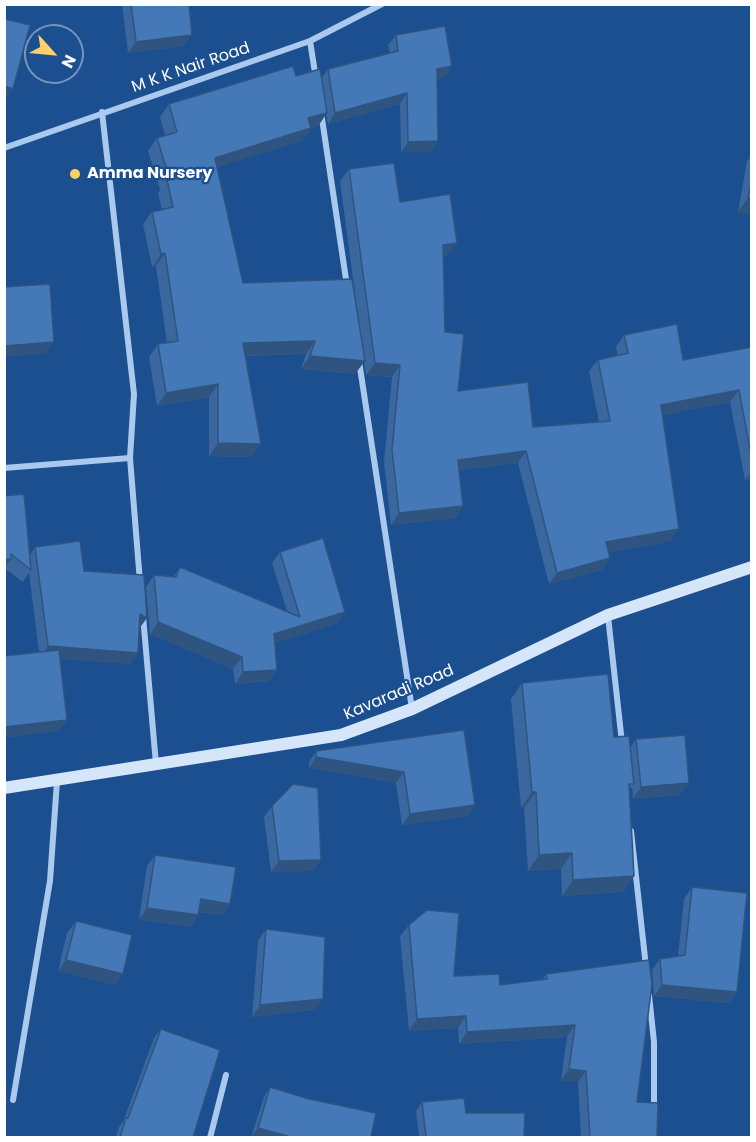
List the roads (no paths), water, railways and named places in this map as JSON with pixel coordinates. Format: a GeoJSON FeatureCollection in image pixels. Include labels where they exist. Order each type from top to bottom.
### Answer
{"type":"FeatureCollection","features":[{"type":"Feature","properties":{"kind":"main road","name":"Kavaradi Road"},"geometry":{"type":"LineString","coordinates":[[4,788],[341,735],[412,709],[608,615],[752,567]]}},
{"type":"Feature","properties":{"kind":"street","name":"M K K Nair Road"},"geometry":{"type":"LineString","coordinates":[[4,148],[310,40],[378,5]]}},
{"type":"Feature","properties":{"kind":"street"},"geometry":{"type":"LineString","coordinates":[[310,40],[317,87]]}},
{"type":"Feature","properties":{"kind":"street"},"geometry":{"type":"LineString","coordinates":[[319,99],[349,299]]}},
{"type":"Feature","properties":{"kind":"street"},"geometry":{"type":"LineString","coordinates":[[102,112],[134,394],[130,458],[141,588]]}},
{"type":"Feature","properties":{"kind":"street"},"geometry":{"type":"LineString","coordinates":[[358,357],[412,709]]}},
{"type":"Feature","properties":{"kind":"street"},"geometry":{"type":"LineString","coordinates":[[4,468],[130,458]]}},
{"type":"Feature","properties":{"kind":"street"},"geometry":{"type":"LineString","coordinates":[[143,611],[156,765]]}},
{"type":"Feature","properties":{"kind":"street"},"geometry":{"type":"LineString","coordinates":[[608,615],[622,746]]}},
{"type":"Feature","properties":{"kind":"street"},"geometry":{"type":"LineString","coordinates":[[13,1100],[50,881],[57,781]]}},
{"type":"Feature","properties":{"kind":"street"},"geometry":{"type":"LineString","coordinates":[[631,828],[646,970]]}},
{"type":"Feature","properties":{"kind":"street"},"geometry":{"type":"LineString","coordinates":[[648,982],[654,1042],[654,1113]]}},
{"type":"Feature","properties":{"kind":"street"},"geometry":{"type":"LineString","coordinates":[[210,1137],[226,1075]]}},
{"type":"Feature","properties":{"kind":"place","name":"Amma Nursery"},"geometry":{"type":"Point","coordinates":[75,174]}}]}
